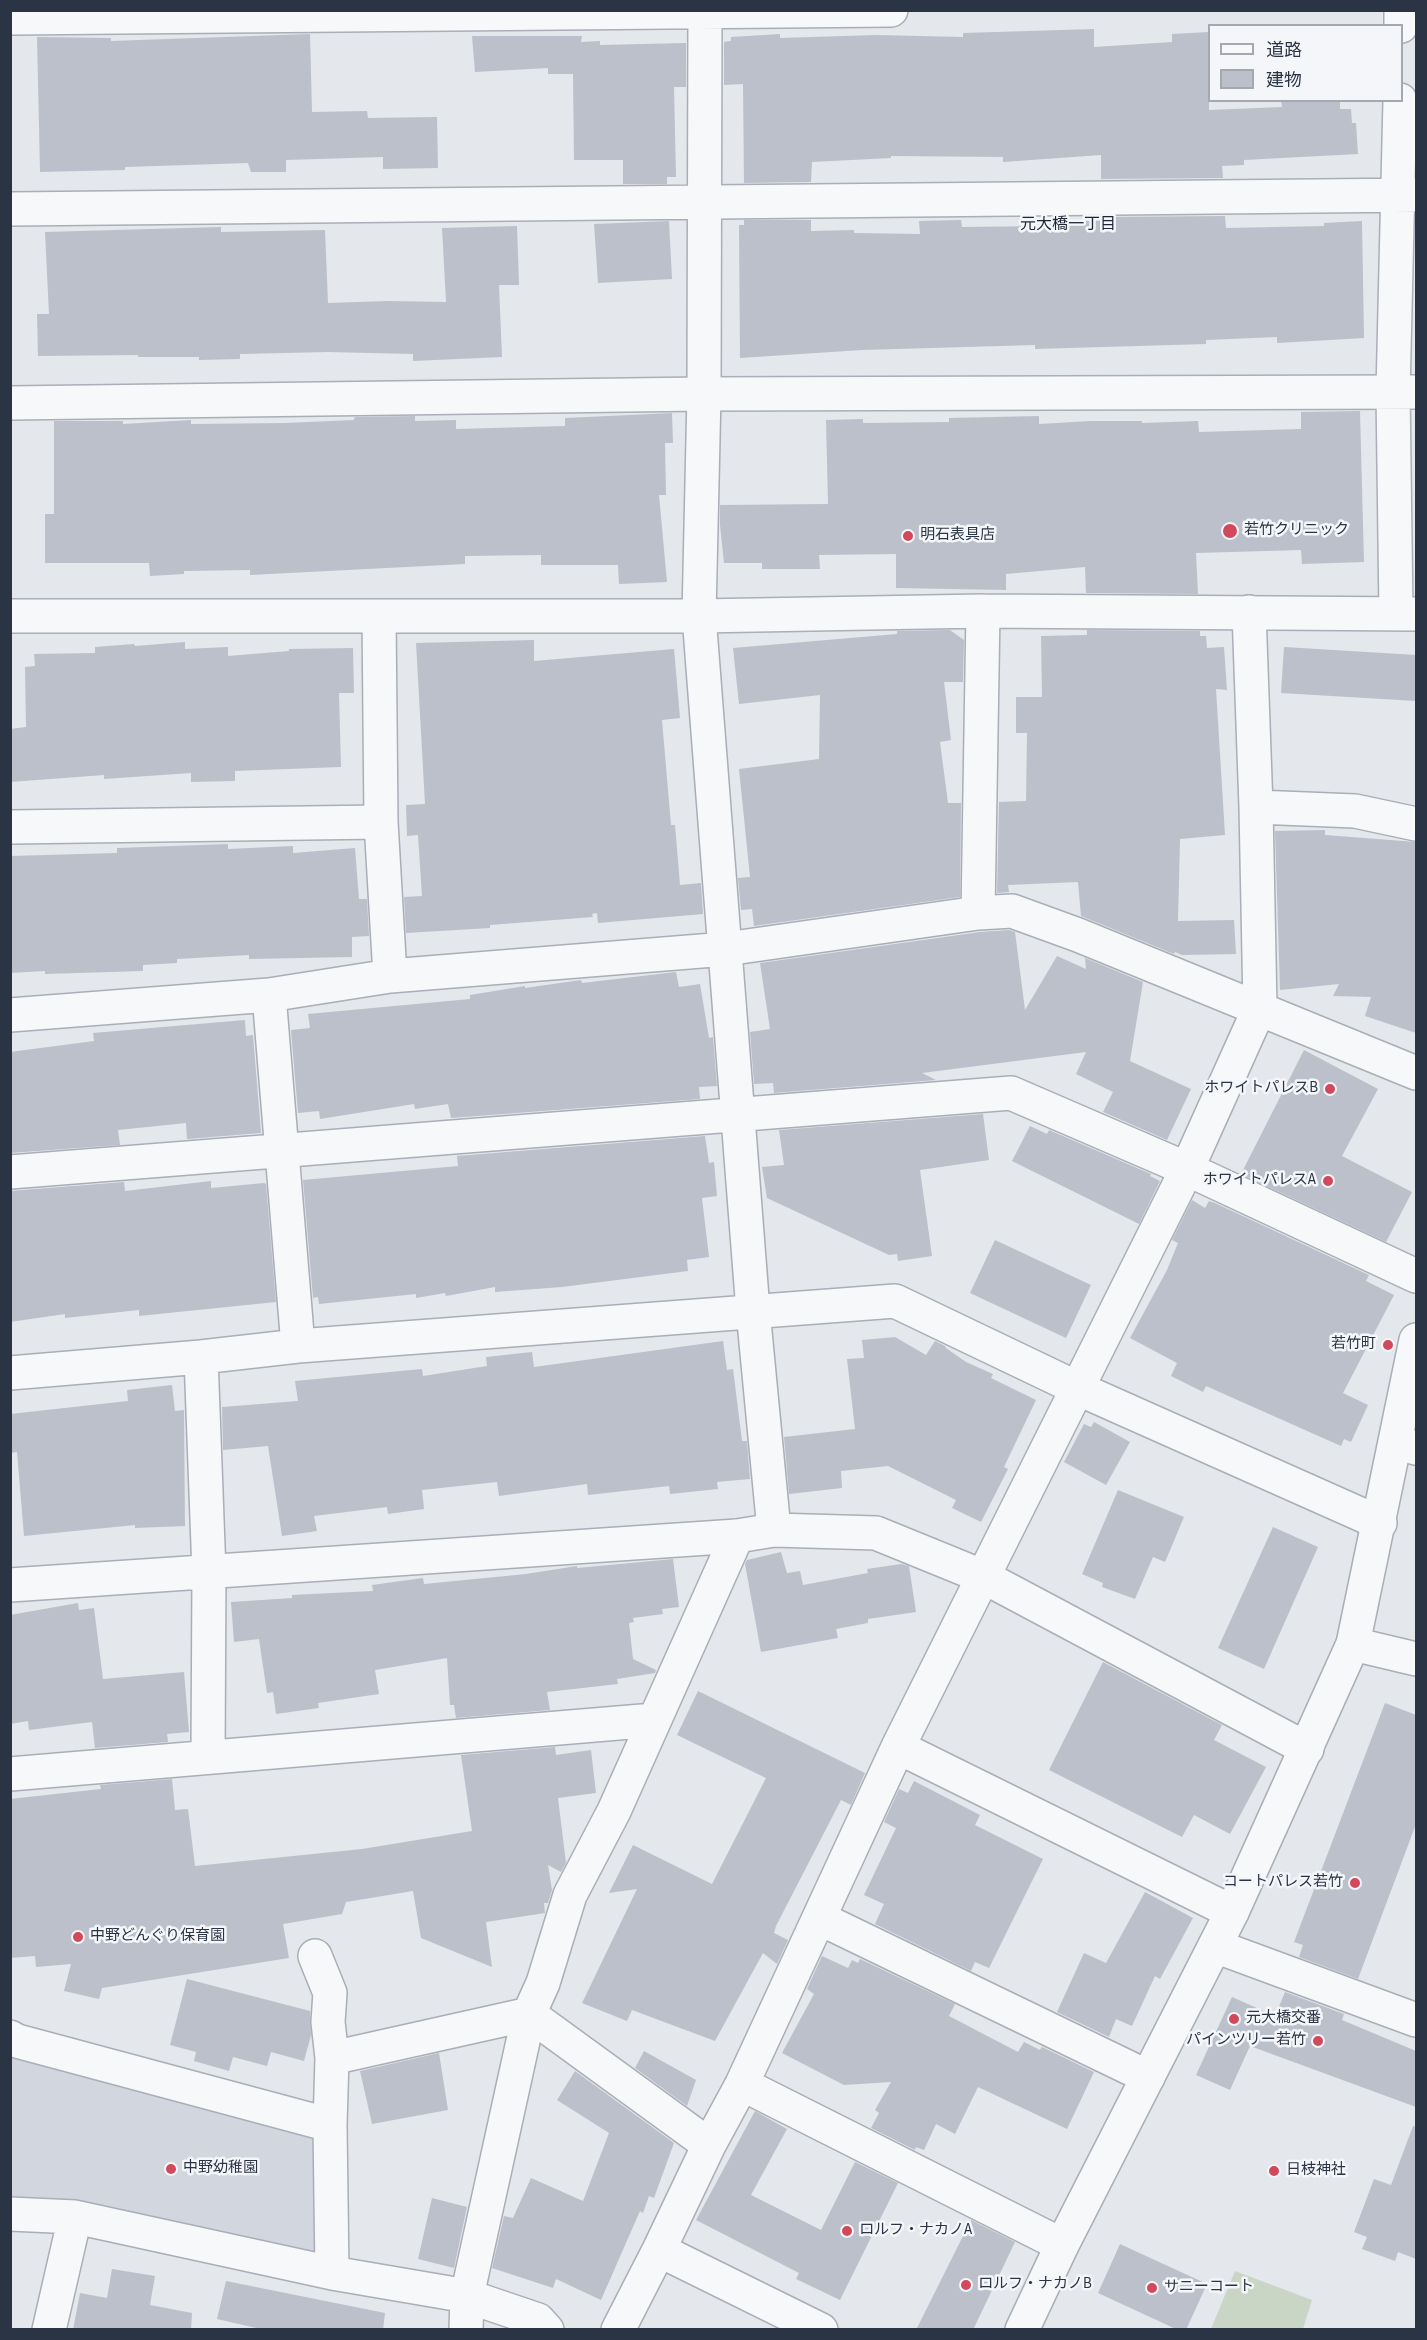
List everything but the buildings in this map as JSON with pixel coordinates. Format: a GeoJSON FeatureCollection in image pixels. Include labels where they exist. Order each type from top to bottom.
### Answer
{"type":"FeatureCollection","features":[{"type":"Feature","properties":{"kind":"street"},"geometry":{"type":"LineString","coordinates":[[10,18],[891,10]]}},
{"type":"Feature","properties":{"kind":"street"},"geometry":{"type":"LineString","coordinates":[[705,12],[706,201],[699,616],[753,1311],[774,1530]]}},
{"type":"Feature","properties":{"kind":"street"},"geometry":{"type":"LineString","coordinates":[[10,600],[11,616],[699,616],[982,611],[1406,614],[1407,195],[1400,102]]}},
{"type":"Feature","properties":{"kind":"street"},"geometry":{"type":"LineString","coordinates":[[10,208],[1407,195]]}},
{"type":"Feature","properties":{"kind":"street"},"geometry":{"type":"LineString","coordinates":[[10,403],[704,394],[1405,392]]}},
{"type":"Feature","properties":{"kind":"street"},"geometry":{"type":"LineString","coordinates":[[978,913],[982,611]]}},
{"type":"Feature","properties":{"kind":"street"},"geometry":{"type":"LineString","coordinates":[[618,2330],[709,2145],[742,2084],[898,1747],[1187,1169],[1260,1007],[1249,612]]}},
{"type":"Feature","properties":{"kind":"street"},"geometry":{"type":"LineString","coordinates":[[379,616],[381,822],[390,976]]}},
{"type":"Feature","properties":{"kind":"street"},"geometry":{"type":"LineString","coordinates":[[1256,807],[1354,811],[1416,824]]}},
{"type":"Feature","properties":{"kind":"street"},"geometry":{"type":"LineString","coordinates":[[10,826],[381,822]]}},
{"type":"Feature","properties":{"kind":"street"},"geometry":{"type":"LineString","coordinates":[[10,1015],[269,995],[390,976],[726,949],[978,913],[1012,911],[1260,1007],[1416,1073]]}},
{"type":"Feature","properties":{"kind":"street"},"geometry":{"type":"LineString","coordinates":[[269,995],[297,1346]]}},
{"type":"Feature","properties":{"kind":"street"},"geometry":{"type":"LineString","coordinates":[[10,1172],[1011,1093],[1187,1169],[1416,1276]]}},
{"type":"Feature","properties":{"kind":"street"},"geometry":{"type":"LineString","coordinates":[[10,1373],[201,1357],[297,1346],[895,1301],[1079,1389],[1380,1523]]}},
{"type":"Feature","properties":{"kind":"street"},"geometry":{"type":"LineString","coordinates":[[1022,2330],[1062,2246],[1232,1912],[1353,1644],[1380,1523],[1407,1446],[1416,1340]]}},
{"type":"Feature","properties":{"kind":"street"},"geometry":{"type":"LineString","coordinates":[[201,1357],[208,1573],[208,1757]]}},
{"type":"Feature","properties":{"kind":"street"},"geometry":{"type":"LineString","coordinates":[[10,1586],[737,1536],[774,1530],[876,1533],[984,1577],[1307,1749]]}},
{"type":"Feature","properties":{"kind":"street"},"geometry":{"type":"LineString","coordinates":[[466,2330],[467,2296],[529,2014],[543,1983],[570,1895],[614,1811],[737,1536]]}},
{"type":"Feature","properties":{"kind":"street"},"geometry":{"type":"LineString","coordinates":[[1353,1644],[1416,1659]]}},
{"type":"Feature","properties":{"kind":"street"},"geometry":{"type":"LineString","coordinates":[[10,1774],[654,1720]]}},
{"type":"Feature","properties":{"kind":"street"},"geometry":{"type":"LineString","coordinates":[[898,1747],[1232,1912]]}},
{"type":"Feature","properties":{"kind":"street"},"geometry":{"type":"LineString","coordinates":[[819,1918],[1148,2077]]}},
{"type":"Feature","properties":{"kind":"street"},"geometry":{"type":"LineString","coordinates":[[1215,1946],[1416,2020]]}},
{"type":"Feature","properties":{"kind":"street"},"geometry":{"type":"LineString","coordinates":[[315,1956],[330,1993],[328,2022],[332,2058],[330,2125],[332,2273]]}},
{"type":"Feature","properties":{"kind":"street"},"geometry":{"type":"LineString","coordinates":[[332,2058],[529,2014],[709,2145]]}},
{"type":"Feature","properties":{"kind":"street"},"geometry":{"type":"LineString","coordinates":[[10,2037],[16,2042],[330,2125]]}},
{"type":"Feature","properties":{"kind":"street"},"geometry":{"type":"LineString","coordinates":[[742,2084],[1062,2246]]}},
{"type":"Feature","properties":{"kind":"street"},"geometry":{"type":"LineString","coordinates":[[10,2214],[75,2217],[332,2273],[467,2296],[538,2320],[547,2330]]}},
{"type":"Feature","properties":{"kind":"street"},"geometry":{"type":"LineString","coordinates":[[50,2330],[75,2217]]}},
{"type":"Feature","properties":{"kind":"street"},"geometry":{"type":"LineString","coordinates":[[659,2250],[820,2330]]}},
{"type":"Feature","properties":{"kind":"shaded area","name":"中野幼稚園"},"geometry":{"type":"Polygon","coordinates":[[[10,2037],[330,2125],[332,2273],[11,2214],[10,2037]]]}},
{"type":"Feature","properties":{"kind":"green space"},"geometry":{"type":"Polygon","coordinates":[[[1235,2271],[1312,2300],[1303,2329],[1211,2329],[1235,2271]]]}},
{"type":"Feature","properties":{"kind":"place","name":"若竹クリニック"},"geometry":{"type":"Point","coordinates":[1230,531]}},
{"type":"Feature","properties":{"kind":"place","name":"明石表具店"},"geometry":{"type":"Point","coordinates":[908,536]}},
{"type":"Feature","properties":{"kind":"place","name":"ホワイトパレスB"},"geometry":{"type":"Point","coordinates":[1330,1089]}},
{"type":"Feature","properties":{"kind":"place","name":"ホワイトパレスA"},"geometry":{"type":"Point","coordinates":[1328,1181]}},
{"type":"Feature","properties":{"kind":"place","name":"若竹町"},"geometry":{"type":"Point","coordinates":[1388,1345]}},
{"type":"Feature","properties":{"kind":"place","name":"コートパレス若竹"},"geometry":{"type":"Point","coordinates":[1355,1883]}},
{"type":"Feature","properties":{"kind":"place","name":"中野どんぐり保育園"},"geometry":{"type":"Point","coordinates":[78,1937]}},
{"type":"Feature","properties":{"kind":"place","name":"元大橋交番"},"geometry":{"type":"Point","coordinates":[1234,2019]}},
{"type":"Feature","properties":{"kind":"place","name":"パインツリー若竹"},"geometry":{"type":"Point","coordinates":[1318,2041]}},
{"type":"Feature","properties":{"kind":"place","name":"中野幼稚園"},"geometry":{"type":"Point","coordinates":[171,2169]}},
{"type":"Feature","properties":{"kind":"place","name":"日枝神社"},"geometry":{"type":"Point","coordinates":[1274,2171]}},
{"type":"Feature","properties":{"kind":"place","name":"ロルフ・ナカノA"},"geometry":{"type":"Point","coordinates":[847,2231]}},
{"type":"Feature","properties":{"kind":"place","name":"ロルフ・ナカノB"},"geometry":{"type":"Point","coordinates":[966,2285]}},
{"type":"Feature","properties":{"kind":"place","name":"サニーコート"},"geometry":{"type":"Point","coordinates":[1152,2288]}},
{"type":"Feature","properties":{"kind":"district","name":"元大橋一丁目"},"geometry":{"type":"Point","coordinates":[1068,225]}}]}
